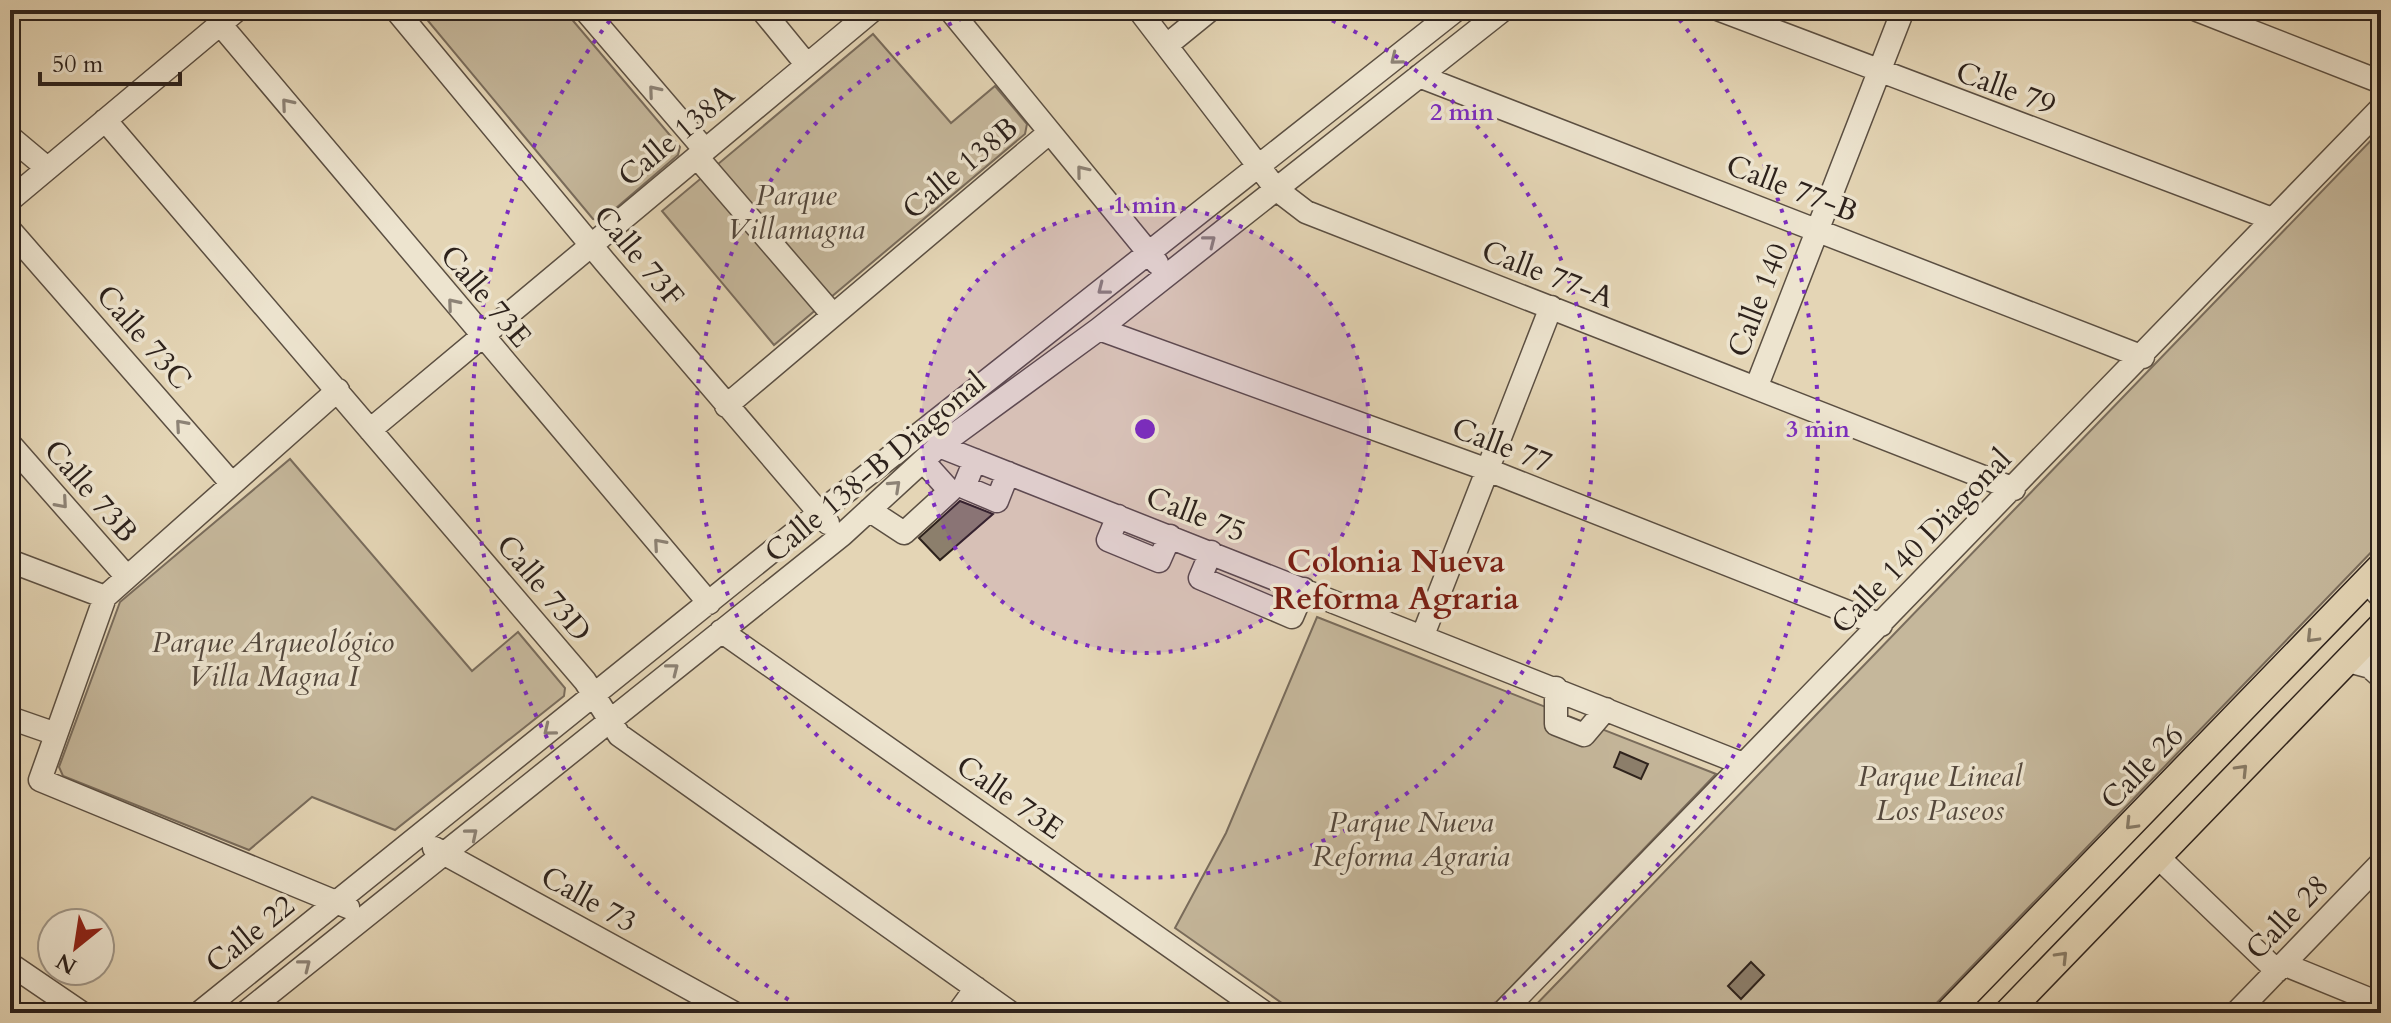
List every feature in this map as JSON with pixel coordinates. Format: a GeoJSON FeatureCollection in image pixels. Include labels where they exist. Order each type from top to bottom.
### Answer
{"type":"FeatureCollection","features":[{"type":"Feature","properties":{"kind":"main road","name":"Calle 26"},"geometry":{"type":"LineString","coordinates":[[1948,1013],[2376,581]]}},
{"type":"Feature","properties":{"kind":"main road"},"geometry":{"type":"LineString","coordinates":[[2007,1013],[2381,626]]}},
{"type":"Feature","properties":{"kind":"street","name":"Calle 73F"},"geometry":{"type":"LineString","coordinates":[[396,10],[726,406],[818,514],[842,535]]}},
{"type":"Feature","properties":{"kind":"street"},"geometry":{"type":"LineString","coordinates":[[585,10],[833,315]]}},
{"type":"Feature","properties":{"kind":"street"},"geometry":{"type":"LineString","coordinates":[[762,10],[807,65]]}},
{"type":"Feature","properties":{"kind":"street","name":"Calle 138A"},"geometry":{"type":"LineString","coordinates":[[370,430],[873,10]]}},
{"type":"Feature","properties":{"kind":"street"},"geometry":{"type":"LineString","coordinates":[[950,10],[1166,276]]}},
{"type":"Feature","properties":{"kind":"street","name":"Calle 77-A"},"geometry":{"type":"LineString","coordinates":[[1139,10],[1276,189],[1306,212],[2014,489]]}},
{"type":"Feature","properties":{"kind":"street"},"geometry":{"type":"LineString","coordinates":[[1167,45],[1210,10]]}},
{"type":"Feature","properties":{"kind":"street","name":"Calle 138-B Diagonal"},"geometry":{"type":"LineString","coordinates":[[338,902],[818,514],[1260,168],[1456,10]]}},
{"type":"Feature","properties":{"kind":"street","name":"Calle 138-B Diagonal"},"geometry":{"type":"LineString","coordinates":[[367,918],[609,719],[842,535],[931,453],[1099,329],[1503,10]]}},
{"type":"Feature","properties":{"kind":"street","name":"Calle 79"},"geometry":{"type":"LineString","coordinates":[[1720,10],[1879,73],[2272,219]]}},
{"type":"Feature","properties":{"kind":"street","name":"Calle 140"},"geometry":{"type":"LineString","coordinates":[[1756,388],[1903,10]]}},
{"type":"Feature","properties":{"kind":"street"},"geometry":{"type":"LineString","coordinates":[[2197,10],[2381,82]]}},
{"type":"Feature","properties":{"kind":"street"},"geometry":{"type":"LineString","coordinates":[[10,200],[228,17]]}},
{"type":"Feature","properties":{"kind":"street","name":"Calle 73E"},"geometry":{"type":"LineString","coordinates":[[228,17],[481,337],[709,603]]}},
{"type":"Feature","properties":{"kind":"street","name":"Calle 77-B"},"geometry":{"type":"LineString","coordinates":[[1419,76],[2143,357]]}},
{"type":"Feature","properties":{"kind":"street","name":"Calle 140 Diagonal"},"geometry":{"type":"LineString","coordinates":[[1502,1013],[2143,357],[2381,108]]}},
{"type":"Feature","properties":{"kind":"street","name":"Calle 73D"},"geometry":{"type":"LineString","coordinates":[[105,120],[338,390],[593,694],[619,735],[1011,1013]]}},
{"type":"Feature","properties":{"kind":"street","name":"Calle 138B"},"geometry":{"type":"LineString","coordinates":[[726,406],[1050,132]]}},
{"type":"Feature","properties":{"kind":"street"},"geometry":{"type":"LineString","coordinates":[[10,137],[47,168]]}},
{"type":"Feature","properties":{"kind":"street","name":"Calle 73C"},"geometry":{"type":"LineString","coordinates":[[10,230],[232,484]]}},
{"type":"Feature","properties":{"kind":"street"},"geometry":{"type":"LineString","coordinates":[[1423,635],[1551,307]]}},
{"type":"Feature","properties":{"kind":"street","name":"Calle 77"},"geometry":{"type":"LineString","coordinates":[[1099,329],[1488,470],[1881,625]]}},
{"type":"Feature","properties":{"kind":"street"},"geometry":{"type":"LineString","coordinates":[[338,390],[105,597],[40,780],[338,902],[367,918]]}},
{"type":"Feature","properties":{"kind":"street","name":"Calle 73B"},"geometry":{"type":"LineString","coordinates":[[10,444],[127,577]]}},
{"type":"Feature","properties":{"kind":"street"},"geometry":{"type":"LineString","coordinates":[[869,510],[904,533],[950,491],[931,453]]}},
{"type":"Feature","properties":{"kind":"street","name":"Calle 75"},"geometry":{"type":"LineString","coordinates":[[931,453],[975,460],[1743,764]]}},
{"type":"Feature","properties":{"kind":"street"},"geometry":{"type":"LineString","coordinates":[[1211,552],[1200,578],[1292,617],[1304,589]]}},
{"type":"Feature","properties":{"kind":"street"},"geometry":{"type":"LineString","coordinates":[[10,561],[105,597]]}},
{"type":"Feature","properties":{"kind":"street","name":"Calle 73E"},"geometry":{"type":"LineString","coordinates":[[721,631],[1265,1013]]}},
{"type":"Feature","properties":{"kind":"street"},"geometry":{"type":"LineString","coordinates":[[2348,661],[2370,667],[2381,677]]}},
{"type":"Feature","properties":{"kind":"street"},"geometry":{"type":"LineString","coordinates":[[1556,688],[1556,724],[1584,735],[1606,709]]}},
{"type":"Feature","properties":{"kind":"street"},"geometry":{"type":"LineString","coordinates":[[10,718],[56,734]]}},
{"type":"Feature","properties":{"kind":"street","name":"Calle 73"},"geometry":{"type":"LineString","coordinates":[[415,839],[734,1013]]}},
{"type":"Feature","properties":{"kind":"street"},"geometry":{"type":"LineString","coordinates":[[2158,857],[2280,967],[2381,1004]]}},
{"type":"Feature","properties":{"kind":"street","name":"Calle 28"},"geometry":{"type":"LineString","coordinates":[[2236,1013],[2381,863]]}},
{"type":"Feature","properties":{"kind":"street","name":"Calle 22"},"geometry":{"type":"LineString","coordinates":[[199,1013],[338,902]]}},
{"type":"Feature","properties":{"kind":"street","name":"Calle 22"},"geometry":{"type":"LineString","coordinates":[[245,1013],[367,918]]}},
{"type":"Feature","properties":{"kind":"street"},"geometry":{"type":"LineString","coordinates":[[10,964],[82,1013]]}},
{"type":"Feature","properties":{"kind":"street"},"geometry":{"type":"LineString","coordinates":[[958,1013],[976,988]]}},
{"type":"Feature","properties":{"kind":"green space"},"geometry":{"type":"Polygon","coordinates":[[[419,10],[564,10],[680,147],[678,155],[602,220],[593,219],[419,10]]]}},
{"type":"Feature","properties":{"kind":"green space","name":"Parque Villamagna"},"geometry":{"type":"Polygon","coordinates":[[[873,34],[951,123],[995,86],[1027,124],[1025,134],[774,345],[662,211],[873,34]]]}},
{"type":"Feature","properties":{"kind":"green space","name":"Parque Lineal Los Paseos"},"geometry":{"type":"Polygon","coordinates":[[[2381,130],[2381,542],[1927,1013],[1528,1013],[2381,130]]]}},
{"type":"Feature","properties":{"kind":"green space","name":"Parque Arqueológico Villa Magna I"},"geometry":{"type":"Polygon","coordinates":[[[290,459],[472,671],[518,632],[565,688],[564,696],[395,830],[312,797],[249,850],[63,776],[59,767],[120,602],[290,459]]]}},
{"type":"Feature","properties":{"kind":"green space","name":"Parque Nueva Reforma Agraria"},"geometry":{"type":"Polygon","coordinates":[[[1317,617],[1716,774],[1486,1013],[1296,1013],[1175,928],[1226,833],[1317,617]]]}},
{"type":"Feature","properties":{"kind":"building"},"geometry":{"type":"Polygon","coordinates":[[[960,501],[993,514],[940,560],[919,538],[960,501]]]}},
{"type":"Feature","properties":{"kind":"building"},"geometry":{"type":"Polygon","coordinates":[[[1620,752],[1648,764],[1641,779],[1614,767],[1620,752]]]}},
{"type":"Feature","properties":{"kind":"building"},"geometry":{"type":"Polygon","coordinates":[[[1751,962],[1764,975],[1741,999],[1728,986],[1751,962]]]}},
{"type":"Feature","properties":{"kind":"district","name":"Colonia Nueva Reforma Agraria"},"geometry":{"type":"Point","coordinates":[1396,580]}}]}
